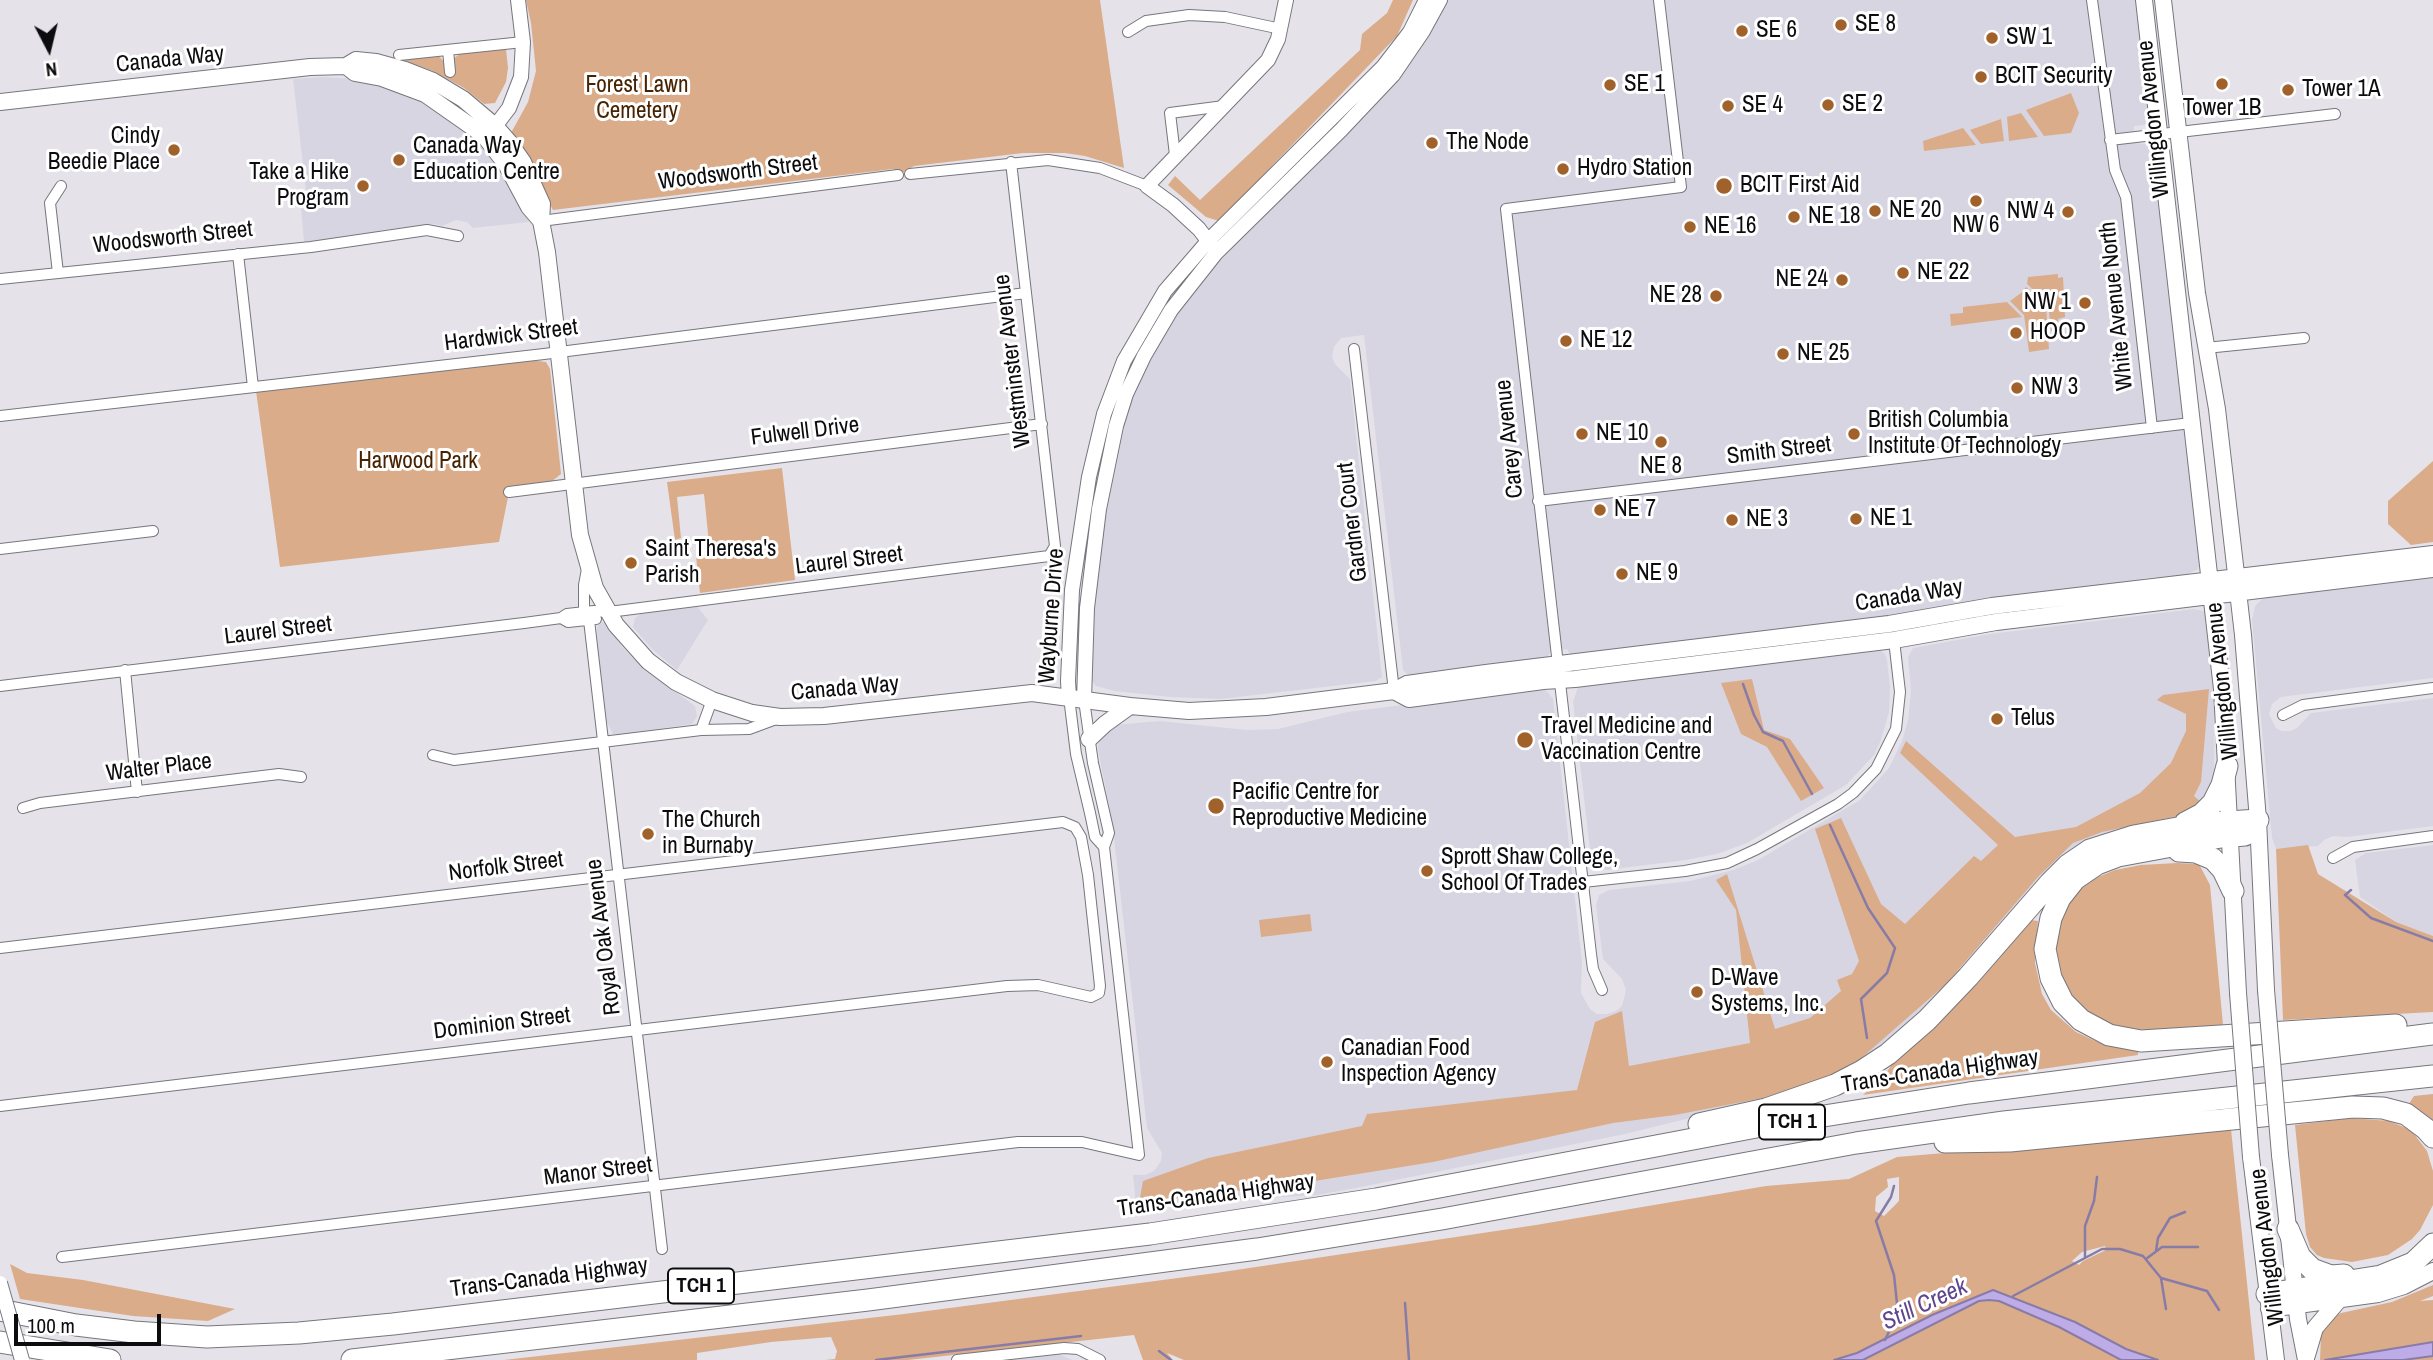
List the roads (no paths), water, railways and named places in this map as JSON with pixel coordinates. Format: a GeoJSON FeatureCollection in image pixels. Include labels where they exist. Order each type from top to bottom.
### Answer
{"type":"FeatureCollection","features":[{"type":"Feature","properties":{"kind":"highway"},"geometry":{"type":"LineString","coordinates":[[2227,766],[2217,797],[2202,814],[2158,840],[2097,864],[2075,879],[2060,898],[2051,918],[2045,949],[2050,978],[2063,1002],[2081,1020],[2109,1035],[2141,1041],[2392,1025],[2433,1027]]}},
{"type":"Feature","properties":{"kind":"highway"},"geometry":{"type":"LineString","coordinates":[[1541,1167],[1640,1138],[1766,1109],[1835,1085],[1888,1054],[1927,1020],[2068,865],[2090,850],[2114,841],[2158,840],[2258,827]]}},
{"type":"Feature","properties":{"kind":"highway"},"geometry":{"type":"LineString","coordinates":[[2158,840],[2206,854],[2223,870],[2233,891]]}},
{"type":"Feature","properties":{"kind":"highway","name":"Trans-Canada Highway"},"geometry":{"type":"LineString","coordinates":[[0,1310],[76,1325],[134,1332],[207,1337],[299,1334],[1150,1234],[1376,1199],[1768,1125],[1969,1093],[2433,1034]]}},
{"type":"Feature","properties":{"kind":"highway","name":"TCH 1"},"geometry":{"type":"LineString","coordinates":[[352,1360],[869,1300],[1257,1249],[1442,1219],[1856,1143],[2004,1122],[2433,1076]]}},
{"type":"Feature","properties":{"kind":"highway"},"geometry":{"type":"LineString","coordinates":[[1856,1143],[2010,1140],[2353,1107],[2383,1108],[2406,1114],[2433,1137]]}},
{"type":"Feature","properties":{"kind":"highway"},"geometry":{"type":"LineString","coordinates":[[2288,1229],[2300,1257],[2312,1269],[2331,1276],[2381,1276]]}},
{"type":"Feature","properties":{"kind":"highway"},"geometry":{"type":"LineString","coordinates":[[2268,1301],[2296,1298],[2331,1286],[2381,1276],[2413,1262],[2433,1244]]}},
{"type":"Feature","properties":{"kind":"highway"},"geometry":{"type":"LineString","coordinates":[[0,1342],[110,1360]]}},
{"type":"Feature","properties":{"kind":"main road","name":"Willingdon Avenue"},"geometry":{"type":"LineString","coordinates":[[2144,0],[2222,689],[2238,993],[2251,1157],[2276,1360]]}},
{"type":"Feature","properties":{"kind":"main road","name":"Willingdon Avenue"},"geometry":{"type":"LineString","coordinates":[[2163,0],[2197,293],[2217,408],[2237,584],[2258,827],[2266,990],[2280,1155],[2296,1298],[2306,1359]]}},
{"type":"Feature","properties":{"kind":"main road","name":"Canada Way"},"geometry":{"type":"LineString","coordinates":[[0,102],[310,67],[346,66],[356,60],[376,62],[433,81],[463,99],[490,132],[516,152],[531,177],[542,204],[541,221],[547,252],[580,535],[595,587],[631,644],[648,661],[676,682],[712,700],[752,713],[780,717],[824,716],[1031,693],[1189,711],[1227,710],[1394,691],[1409,699],[1560,672],[1889,624],[1992,606],[2433,569]]}},
{"type":"Feature","properties":{"kind":"main road","name":"Canada Way"},"geometry":{"type":"LineString","coordinates":[[2237,584],[2433,554]]}},
{"type":"Feature","properties":{"kind":"main road","name":"Canada Way"},"geometry":{"type":"LineString","coordinates":[[1560,672],[1894,640],[2210,587]]}},
{"type":"Feature","properties":{"kind":"main road"},"geometry":{"type":"LineString","coordinates":[[1088,739],[1130,706]]}},
{"type":"Feature","properties":{"kind":"main road"},"geometry":{"type":"LineString","coordinates":[[2296,1298],[2338,1301],[2378,1294],[2404,1286],[2433,1271]]}},
{"type":"Feature","properties":{"kind":"main road"},"geometry":{"type":"LineString","coordinates":[[2306,1359],[2315,1328],[2338,1301]]}},
{"type":"Feature","properties":{"kind":"street"},"geometry":{"type":"LineString","coordinates":[[490,132],[509,108],[521,77],[523,42],[518,0]]}},
{"type":"Feature","properties":{"kind":"street"},"geometry":{"type":"LineString","coordinates":[[1147,186],[1268,60],[1281,29],[1286,0]]}},
{"type":"Feature","properties":{"kind":"street","name":"Wayburne Drive"},"geometry":{"type":"LineString","coordinates":[[1104,847],[1095,837],[1076,754],[1077,698],[1070,622],[1074,573],[1089,477],[1113,386],[1147,318],[1165,291],[1351,120],[1388,71],[1426,0]]}},
{"type":"Feature","properties":{"kind":"street","name":"Wayburne Drive"},"geometry":{"type":"LineString","coordinates":[[1388,71],[1417,42],[1440,0]]}},
{"type":"Feature","properties":{"kind":"street","name":"Carey Avenue"},"geometry":{"type":"LineString","coordinates":[[1602,990],[1593,969],[1506,209],[1681,187],[1659,0]]}},
{"type":"Feature","properties":{"kind":"street","name":"White Avenue North"},"geometry":{"type":"LineString","coordinates":[[2092,0],[2115,170],[2126,197],[2152,428]]}},
{"type":"Feature","properties":{"kind":"street"},"geometry":{"type":"LineString","coordinates":[[1128,32],[1146,21],[1189,15],[1225,17],[1281,29]]}},
{"type":"Feature","properties":{"kind":"street"},"geometry":{"type":"LineString","coordinates":[[399,55],[523,42]]}},
{"type":"Feature","properties":{"kind":"street"},"geometry":{"type":"LineString","coordinates":[[448,50],[450,72]]}},
{"type":"Feature","properties":{"kind":"street"},"geometry":{"type":"LineString","coordinates":[[1175,155],[1170,113],[1224,106]]}},
{"type":"Feature","properties":{"kind":"street"},"geometry":{"type":"LineString","coordinates":[[2110,140],[2335,114]]}},
{"type":"Feature","properties":{"kind":"street","name":"Woodsworth Street"},"geometry":{"type":"LineString","coordinates":[[541,221],[1011,162],[1048,160],[1100,168],[1147,186],[1173,205],[1213,246]]}},
{"type":"Feature","properties":{"kind":"street","name":"Westminster Avenue"},"geometry":{"type":"LineString","coordinates":[[1011,162],[1055,546],[1051,554]]}},
{"type":"Feature","properties":{"kind":"street"},"geometry":{"type":"LineString","coordinates":[[58,273],[50,203],[61,186]]}},
{"type":"Feature","properties":{"kind":"street","name":"Woodsworth Street"},"geometry":{"type":"LineString","coordinates":[[0,279],[370,240],[386,235],[427,230],[458,236]]}},
{"type":"Feature","properties":{"kind":"street","name":"Wayburne Drive"},"geometry":{"type":"LineString","coordinates":[[1139,1154],[1104,847],[1109,834],[1077,698],[1095,534],[1116,426],[1126,394],[1158,329],[1190,285],[1213,246]]}},
{"type":"Feature","properties":{"kind":"street"},"geometry":{"type":"LineString","coordinates":[[238,254],[253,387]]}},
{"type":"Feature","properties":{"kind":"street","name":"Hardwick Street"},"geometry":{"type":"LineString","coordinates":[[0,416],[559,352],[1026,293]]}},
{"type":"Feature","properties":{"kind":"street"},"geometry":{"type":"LineString","coordinates":[[2206,348],[2304,338]]}},
{"type":"Feature","properties":{"kind":"street","name":"Gardner Court"},"geometry":{"type":"LineString","coordinates":[[1354,349],[1394,691]]}},
{"type":"Feature","properties":{"kind":"street"},"geometry":{"type":"LineString","coordinates":[[1113,386],[1126,394]]}},
{"type":"Feature","properties":{"kind":"street","name":"Smith Street"},"geometry":{"type":"LineString","coordinates":[[1538,501],[2191,423]]}},
{"type":"Feature","properties":{"kind":"street","name":"Fulwell Drive"},"geometry":{"type":"LineString","coordinates":[[509,492],[1042,424]]}},
{"type":"Feature","properties":{"kind":"street"},"geometry":{"type":"LineString","coordinates":[[0,549],[153,531]]}},
{"type":"Feature","properties":{"kind":"street","name":"Laurel Street"},"geometry":{"type":"LineString","coordinates":[[0,686],[561,618],[568,622],[609,612],[1043,558],[1051,554]]}},
{"type":"Feature","properties":{"kind":"street","name":"Royal Oak Avenue"},"geometry":{"type":"LineString","coordinates":[[588,566],[584,585],[586,616],[604,742],[662,1249]]}},
{"type":"Feature","properties":{"kind":"street"},"geometry":{"type":"LineString","coordinates":[[1583,882],[1685,871],[1727,863],[1847,798],[1876,769],[1896,729],[1900,692],[1894,640]]}},
{"type":"Feature","properties":{"kind":"street"},"geometry":{"type":"LineString","coordinates":[[125,670],[137,792]]}},
{"type":"Feature","properties":{"kind":"street"},"geometry":{"type":"LineString","coordinates":[[2283,715],[2303,705],[2433,688]]}},
{"type":"Feature","properties":{"kind":"street"},"geometry":{"type":"LineString","coordinates":[[701,730],[712,700]]}},
{"type":"Feature","properties":{"kind":"street"},"geometry":{"type":"LineString","coordinates":[[433,755],[454,760],[701,730],[749,729],[780,717]]}},
{"type":"Feature","properties":{"kind":"street","name":"Walter Place"},"geometry":{"type":"LineString","coordinates":[[23,807],[279,774],[301,777]]}},
{"type":"Feature","properties":{"kind":"street","name":"Norfolk Street"},"geometry":{"type":"LineString","coordinates":[[0,948],[1059,822],[1071,825],[1077,830],[1085,856],[1100,986],[1098,994],[1091,997]]}},
{"type":"Feature","properties":{"kind":"street"},"geometry":{"type":"LineString","coordinates":[[2333,858],[2353,847],[2433,836]]}},
{"type":"Feature","properties":{"kind":"street","name":"Dominion Street"},"geometry":{"type":"LineString","coordinates":[[0,1106],[1020,985],[1042,986],[1091,997]]}},
{"type":"Feature","properties":{"kind":"street","name":"Manor Street"},"geometry":{"type":"LineString","coordinates":[[62,1257],[1032,1141],[1082,1142],[1139,1154]]}},
{"type":"Feature","properties":{"kind":"street"},"geometry":{"type":"LineString","coordinates":[[0,1283],[22,1360]]}},
{"type":"Feature","properties":{"kind":"street"},"geometry":{"type":"LineString","coordinates":[[957,1360],[1065,1348],[1078,1349],[1100,1360]]}},
{"type":"Feature","properties":{"kind":"waterway"},"geometry":{"type":"LineString","coordinates":[[1743,684],[1763,732],[1783,741],[1812,794]]}},
{"type":"Feature","properties":{"kind":"waterway"},"geometry":{"type":"LineString","coordinates":[[1830,825],[1868,908],[1895,948],[1887,973],[1861,999],[1867,1038]]}},
{"type":"Feature","properties":{"kind":"waterway"},"geometry":{"type":"LineString","coordinates":[[2351,890],[2345,895],[2371,918],[2433,941]]}},
{"type":"Feature","properties":{"kind":"waterway"},"geometry":{"type":"LineString","coordinates":[[2085,1258],[2085,1226],[2094,1201],[2097,1177]]}},
{"type":"Feature","properties":{"kind":"waterway","name":"Still Creek"},"geometry":{"type":"LineString","coordinates":[[1885,1340],[1898,1313],[1894,1275],[1876,1221],[1891,1197],[1894,1186]]}},
{"type":"Feature","properties":{"kind":"waterway"},"geometry":{"type":"LineString","coordinates":[[2156,1251],[2158,1238],[2170,1218],[2185,1212]]}},
{"type":"Feature","properties":{"kind":"waterway"},"geometry":{"type":"LineString","coordinates":[[2146,1259],[2162,1247],[2198,1247]]}},
{"type":"Feature","properties":{"kind":"waterway"},"geometry":{"type":"LineString","coordinates":[[2013,1296],[2102,1249],[2120,1249],[2143,1256],[2161,1278],[2207,1291],[2219,1310]]}},
{"type":"Feature","properties":{"kind":"waterway"},"geometry":{"type":"LineString","coordinates":[[2161,1278],[2166,1309]]}},
{"type":"Feature","properties":{"kind":"waterway"},"geometry":{"type":"LineString","coordinates":[[1405,1303],[1409,1360]]}},
{"type":"Feature","properties":{"kind":"waterway"},"geometry":{"type":"LineString","coordinates":[[876,1360],[1081,1336]]}},
{"type":"Feature","properties":{"kind":"waterway"},"geometry":{"type":"LineString","coordinates":[[1159,1351],[1171,1360]]}},
{"type":"Feature","properties":{"kind":"place","name":"SE 8"},"geometry":{"type":"Point","coordinates":[1841,25]}},
{"type":"Feature","properties":{"kind":"place","name":"SE 6"},"geometry":{"type":"Point","coordinates":[1742,31]}},
{"type":"Feature","properties":{"kind":"place","name":"SW 1"},"geometry":{"type":"Point","coordinates":[1992,38]}},
{"type":"Feature","properties":{"kind":"place","name":"BCIT Security"},"geometry":{"type":"Point","coordinates":[1981,77]}},
{"type":"Feature","properties":{"kind":"place","name":"Tower 1B"},"geometry":{"type":"Point","coordinates":[2222,84]}},
{"type":"Feature","properties":{"kind":"place","name":"SE 1"},"geometry":{"type":"Point","coordinates":[1610,85]}},
{"type":"Feature","properties":{"kind":"place","name":"Tower 1A"},"geometry":{"type":"Point","coordinates":[2288,90]}},
{"type":"Feature","properties":{"kind":"place","name":"SE 2"},"geometry":{"type":"Point","coordinates":[1828,105]}},
{"type":"Feature","properties":{"kind":"place","name":"SE 4"},"geometry":{"type":"Point","coordinates":[1728,106]}},
{"type":"Feature","properties":{"kind":"place","name":"The Node"},"geometry":{"type":"Point","coordinates":[1432,143]}},
{"type":"Feature","properties":{"kind":"place","name":"Cindy Beedie Place"},"geometry":{"type":"Point","coordinates":[174,150]}},
{"type":"Feature","properties":{"kind":"place","name":"Canada Way Education Centre"},"geometry":{"type":"Point","coordinates":[399,160]}},
{"type":"Feature","properties":{"kind":"place","name":"Hydro Station"},"geometry":{"type":"Point","coordinates":[1563,169]}},
{"type":"Feature","properties":{"kind":"place","name":"Take a Hike Program"},"geometry":{"type":"Point","coordinates":[363,186]}},
{"type":"Feature","properties":{"kind":"place","name":"BCIT First Aid"},"geometry":{"type":"Point","coordinates":[1724,186]}},
{"type":"Feature","properties":{"kind":"place","name":"NW 6"},"geometry":{"type":"Point","coordinates":[1976,201]}},
{"type":"Feature","properties":{"kind":"place","name":"NE 20"},"geometry":{"type":"Point","coordinates":[1875,211]}},
{"type":"Feature","properties":{"kind":"place","name":"NW 4"},"geometry":{"type":"Point","coordinates":[2068,212]}},
{"type":"Feature","properties":{"kind":"place","name":"NE 18"},"geometry":{"type":"Point","coordinates":[1794,217]}},
{"type":"Feature","properties":{"kind":"place","name":"NE 16"},"geometry":{"type":"Point","coordinates":[1690,227]}},
{"type":"Feature","properties":{"kind":"place","name":"NE 22"},"geometry":{"type":"Point","coordinates":[1903,273]}},
{"type":"Feature","properties":{"kind":"place","name":"NE 24"},"geometry":{"type":"Point","coordinates":[1842,280]}},
{"type":"Feature","properties":{"kind":"place","name":"NE 28"},"geometry":{"type":"Point","coordinates":[1716,296]}},
{"type":"Feature","properties":{"kind":"place","name":"NW 1"},"geometry":{"type":"Point","coordinates":[2085,303]}},
{"type":"Feature","properties":{"kind":"place","name":"HOOP"},"geometry":{"type":"Point","coordinates":[2016,333]}},
{"type":"Feature","properties":{"kind":"place","name":"NE 12"},"geometry":{"type":"Point","coordinates":[1566,341]}},
{"type":"Feature","properties":{"kind":"place","name":"NE 25"},"geometry":{"type":"Point","coordinates":[1783,354]}},
{"type":"Feature","properties":{"kind":"place","name":"NW 3"},"geometry":{"type":"Point","coordinates":[2017,388]}},
{"type":"Feature","properties":{"kind":"place","name":"NE 10"},"geometry":{"type":"Point","coordinates":[1582,434]}},
{"type":"Feature","properties":{"kind":"place","name":"British Columbia Institute Of Technology"},"geometry":{"type":"Point","coordinates":[1854,434]}},
{"type":"Feature","properties":{"kind":"place","name":"NE 8"},"geometry":{"type":"Point","coordinates":[1661,442]}},
{"type":"Feature","properties":{"kind":"place","name":"NE 7"},"geometry":{"type":"Point","coordinates":[1600,510]}},
{"type":"Feature","properties":{"kind":"place","name":"NE 1"},"geometry":{"type":"Point","coordinates":[1856,519]}},
{"type":"Feature","properties":{"kind":"place","name":"NE 3"},"geometry":{"type":"Point","coordinates":[1732,520]}},
{"type":"Feature","properties":{"kind":"place","name":"Saint Theresa's Parish"},"geometry":{"type":"Point","coordinates":[631,563]}},
{"type":"Feature","properties":{"kind":"place","name":"NE 9"},"geometry":{"type":"Point","coordinates":[1622,574]}},
{"type":"Feature","properties":{"kind":"place","name":"Telus"},"geometry":{"type":"Point","coordinates":[1997,719]}},
{"type":"Feature","properties":{"kind":"place","name":"Travel Medicine and Vaccination Centre"},"geometry":{"type":"Point","coordinates":[1525,740]}},
{"type":"Feature","properties":{"kind":"place","name":"Pacific Centre for Reproductive Medicine"},"geometry":{"type":"Point","coordinates":[1216,806]}},
{"type":"Feature","properties":{"kind":"place","name":"The Church in Burnaby"},"geometry":{"type":"Point","coordinates":[648,834]}},
{"type":"Feature","properties":{"kind":"place","name":"Sprott Shaw College, School Of Trades"},"geometry":{"type":"Point","coordinates":[1427,871]}},
{"type":"Feature","properties":{"kind":"place","name":"D-Wave Systems, Inc."},"geometry":{"type":"Point","coordinates":[1697,992]}},
{"type":"Feature","properties":{"kind":"place","name":"Canadian Food Inspection Agency"},"geometry":{"type":"Point","coordinates":[1327,1062]}},
{"type":"Feature","properties":{"kind":"park label","name":"Forest Lawn Cemetery"},"geometry":{"type":"Point","coordinates":[637,99]}},
{"type":"Feature","properties":{"kind":"park label","name":"Harwood Park"},"geometry":{"type":"Point","coordinates":[418,462]}}]}
